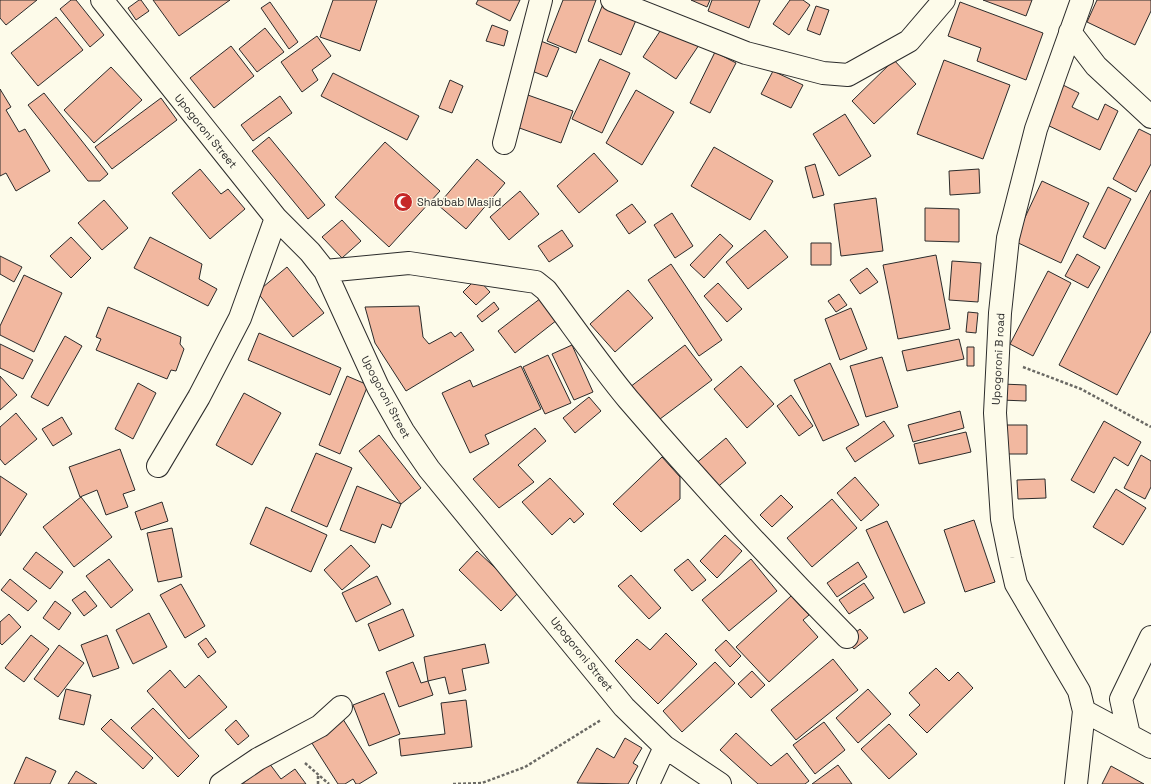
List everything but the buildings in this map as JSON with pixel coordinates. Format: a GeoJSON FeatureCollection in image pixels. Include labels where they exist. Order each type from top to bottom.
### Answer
{"type":"FeatureCollection","features":[{"type":"Feature","properties":{"kind":"street","name":"Upogoroni Street"},"geometry":{"type":"LineString","coordinates":[[102,0],[276,218],[310,252],[325,271],[378,387],[403,431],[429,469],[624,706],[665,747],[720,784]]}},
{"type":"Feature","properties":{"kind":"street"},"geometry":{"type":"LineString","coordinates":[[504,142],[541,0]]}},
{"type":"Feature","properties":{"kind":"street"},"geometry":{"type":"LineString","coordinates":[[612,0],[746,53],[823,73],[848,75],[909,41],[944,0]]}},
{"type":"Feature","properties":{"kind":"street","name":"Upogoroni B road"},"geometry":{"type":"LineString","coordinates":[[1082,0],[1036,129],[1008,238],[1000,313],[995,413],[1002,519],[1016,584],[1079,691],[1084,711]]}},
{"type":"Feature","properties":{"kind":"street"},"geometry":{"type":"LineString","coordinates":[[1070,32],[1096,66],[1151,117]]}},
{"type":"Feature","properties":{"kind":"street"},"geometry":{"type":"LineString","coordinates":[[158,466],[199,397],[240,318],[276,218]]}},
{"type":"Feature","properties":{"kind":"street"},"geometry":{"type":"LineString","coordinates":[[325,271],[409,263],[536,282],[546,290],[627,398],[733,518],[847,637]]}},
{"type":"Feature","properties":{"kind":"street"},"geometry":{"type":"LineString","coordinates":[[1129,735],[1121,699],[1151,637]]}},
{"type":"Feature","properties":{"kind":"street"},"geometry":{"type":"LineString","coordinates":[[220,784],[258,759],[320,726],[341,707]]}},
{"type":"Feature","properties":{"kind":"street"},"geometry":{"type":"LineString","coordinates":[[1076,784],[1084,711],[1151,747]]}},
{"type":"Feature","properties":{"kind":"street"},"geometry":{"type":"LineString","coordinates":[[648,784],[665,747]]}},
{"type":"Feature","properties":{"kind":"path"},"geometry":{"type":"LineString","coordinates":[[998,358],[1081,389],[1151,427]]}},
{"type":"Feature","properties":{"kind":"path"},"geometry":{"type":"LineString","coordinates":[[453,784],[482,783],[525,767],[624,706]]}},
{"type":"Feature","properties":{"kind":"path"},"geometry":{"type":"LineString","coordinates":[[318,775],[318,784]]}},
{"type":"Feature","properties":{"kind":"place","name":"Shabbab Masjid"},"geometry":{"type":"Point","coordinates":[403,202]}}]}
